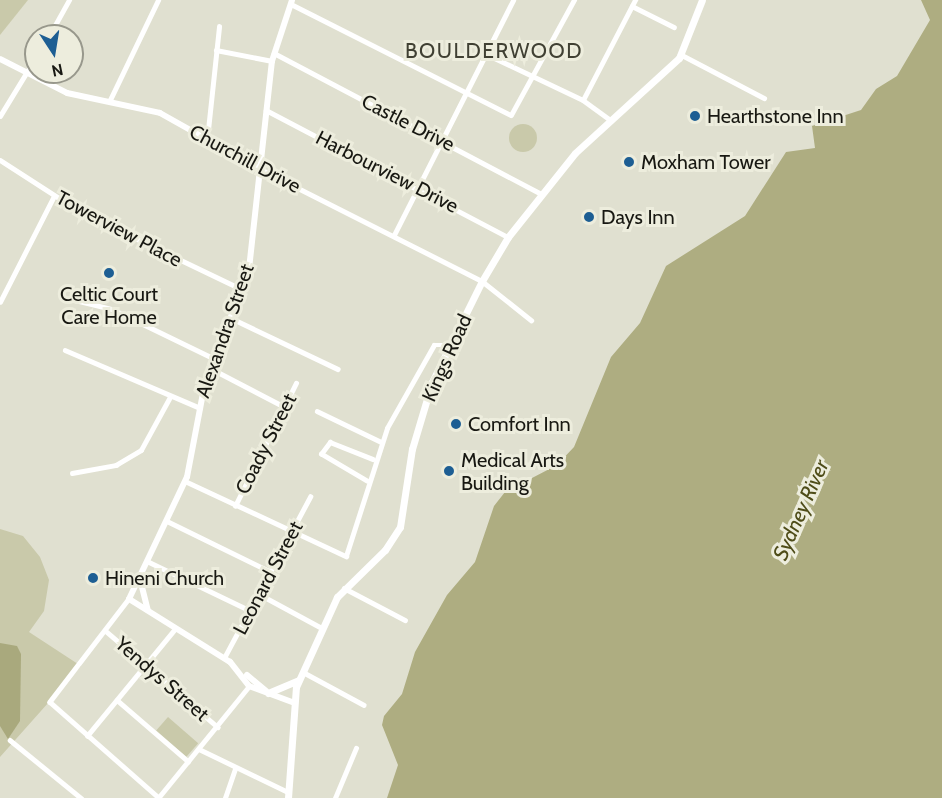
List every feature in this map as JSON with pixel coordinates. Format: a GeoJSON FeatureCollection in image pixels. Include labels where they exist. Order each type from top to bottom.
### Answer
{"type":"FeatureCollection","features":[{"type":"Feature","properties":{"kind":"main road","name":"Kings Road"},"geometry":{"type":"LineString","coordinates":[[288,795],[292,702],[301,675],[322,628],[344,588],[385,550],[400,527],[412,450],[432,382],[482,281],[508,237],[541,194],[608,118],[680,54],[702,0]]}},
{"type":"Feature","properties":{"kind":"main road","name":"Alexandra Street"},"geometry":{"type":"LineString","coordinates":[[129,599],[185,481],[210,368],[233,319],[243,291],[272,61],[292,2]]}},
{"type":"Feature","properties":{"kind":"main road","name":"Churchill Drive"},"geometry":{"type":"LineString","coordinates":[[0,59],[24,71]]}},
{"type":"Feature","properties":{"kind":"main road","name":"Churchill Drive"},"geometry":{"type":"LineString","coordinates":[[49,84],[67,93],[160,113],[258,168]]}},
{"type":"Feature","properties":{"kind":"main road"},"geometry":{"type":"LineString","coordinates":[[140,577],[150,613]]}},
{"type":"Feature","properties":{"kind":"main road"},"geometry":{"type":"LineString","coordinates":[[129,599],[224,658],[267,692]]}},
{"type":"Feature","properties":{"kind":"main road"},"geometry":{"type":"LineString","coordinates":[[244,673],[249,686],[292,702]]}},
{"type":"Feature","properties":{"kind":"main road"},"geometry":{"type":"LineString","coordinates":[[267,692],[301,675]]}},
{"type":"Feature","properties":{"kind":"street"},"geometry":{"type":"LineString","coordinates":[[56,24],[69,0]]}},
{"type":"Feature","properties":{"kind":"street"},"geometry":{"type":"LineString","coordinates":[[108,102],[158,0]]}},
{"type":"Feature","properties":{"kind":"street"},"geometry":{"type":"LineString","coordinates":[[394,235],[513,0]]}},
{"type":"Feature","properties":{"kind":"street"},"geometry":{"type":"LineString","coordinates":[[292,2],[464,94],[512,115],[534,78],[574,0]]}},
{"type":"Feature","properties":{"kind":"street"},"geometry":{"type":"LineString","coordinates":[[583,100],[635,0]]}},
{"type":"Feature","properties":{"kind":"street"},"geometry":{"type":"LineString","coordinates":[[632,6],[674,27]]}},
{"type":"Feature","properties":{"kind":"street"},"geometry":{"type":"LineString","coordinates":[[208,130],[219,27]]}},
{"type":"Feature","properties":{"kind":"street"},"geometry":{"type":"LineString","coordinates":[[216,50],[272,61]]}},
{"type":"Feature","properties":{"kind":"street","name":"Castle Drive"},"geometry":{"type":"LineString","coordinates":[[274,53],[541,194]]}},
{"type":"Feature","properties":{"kind":"street"},"geometry":{"type":"LineString","coordinates":[[486,54],[583,100],[608,118]]}},
{"type":"Feature","properties":{"kind":"street"},"geometry":{"type":"LineString","coordinates":[[680,54],[764,98]]}},
{"type":"Feature","properties":{"kind":"street"},"geometry":{"type":"LineString","coordinates":[[0,116],[24,75]]}},
{"type":"Feature","properties":{"kind":"street","name":"Harbourview Drive"},"geometry":{"type":"LineString","coordinates":[[266,110],[417,187],[508,237]]}},
{"type":"Feature","properties":{"kind":"street","name":"Towerview Place"},"geometry":{"type":"LineString","coordinates":[[0,160],[54,196],[243,291]]}},
{"type":"Feature","properties":{"kind":"street","name":"Churchill Drive"},"geometry":{"type":"LineString","coordinates":[[258,168],[482,281]]}},
{"type":"Feature","properties":{"kind":"street"},"geometry":{"type":"LineString","coordinates":[[0,302],[54,196]]}},
{"type":"Feature","properties":{"kind":"street"},"geometry":{"type":"LineString","coordinates":[[482,281],[531,320]]}},
{"type":"Feature","properties":{"kind":"street"},"geometry":{"type":"LineString","coordinates":[[71,299],[112,309],[215,359]]}},
{"type":"Feature","properties":{"kind":"street"},"geometry":{"type":"LineString","coordinates":[[233,319],[338,369]]}},
{"type":"Feature","properties":{"kind":"street"},"geometry":{"type":"LineString","coordinates":[[185,481],[340,556],[348,555],[373,459],[381,441],[434,345],[450,345]]}},
{"type":"Feature","properties":{"kind":"street"},"geometry":{"type":"LineString","coordinates":[[65,350],[200,408]]}},
{"type":"Feature","properties":{"kind":"street"},"geometry":{"type":"LineString","coordinates":[[210,368],[285,407]]}},
{"type":"Feature","properties":{"kind":"street","name":"Coady Street"},"geometry":{"type":"LineString","coordinates":[[235,506],[297,383]]}},
{"type":"Feature","properties":{"kind":"street"},"geometry":{"type":"LineString","coordinates":[[72,473],[116,465],[141,450],[170,397]]}},
{"type":"Feature","properties":{"kind":"street"},"geometry":{"type":"LineString","coordinates":[[317,411],[381,441]]}},
{"type":"Feature","properties":{"kind":"street"},"geometry":{"type":"LineString","coordinates":[[368,481],[321,454],[330,442],[373,459]]}},
{"type":"Feature","properties":{"kind":"street","name":"Leonard Street"},"geometry":{"type":"LineString","coordinates":[[224,658],[310,497]]}},
{"type":"Feature","properties":{"kind":"street"},"geometry":{"type":"LineString","coordinates":[[166,521],[271,572]]}},
{"type":"Feature","properties":{"kind":"street"},"geometry":{"type":"LineString","coordinates":[[147,561],[251,611]]}},
{"type":"Feature","properties":{"kind":"street"},"geometry":{"type":"LineString","coordinates":[[344,588],[405,620]]}},
{"type":"Feature","properties":{"kind":"street"},"geometry":{"type":"LineString","coordinates":[[259,594],[322,628]]}},
{"type":"Feature","properties":{"kind":"street"},"geometry":{"type":"LineString","coordinates":[[129,599],[107,632],[50,702],[158,798],[249,686]]}},
{"type":"Feature","properties":{"kind":"street"},"geometry":{"type":"LineString","coordinates":[[87,736],[175,629]]}},
{"type":"Feature","properties":{"kind":"street","name":"Yendys Street"},"geometry":{"type":"LineString","coordinates":[[107,632],[218,727]]}},
{"type":"Feature","properties":{"kind":"street"},"geometry":{"type":"LineString","coordinates":[[301,675],[364,705]]}},
{"type":"Feature","properties":{"kind":"street"},"geometry":{"type":"LineString","coordinates":[[117,700],[188,762]]}},
{"type":"Feature","properties":{"kind":"street"},"geometry":{"type":"LineString","coordinates":[[10,740],[81,798]]}},
{"type":"Feature","properties":{"kind":"street"},"geometry":{"type":"LineString","coordinates":[[335,798],[356,748]]}},
{"type":"Feature","properties":{"kind":"street"},"geometry":{"type":"LineString","coordinates":[[199,749],[288,795]]}},
{"type":"Feature","properties":{"kind":"street"},"geometry":{"type":"LineString","coordinates":[[225,798],[235,769]]}},
{"type":"Feature","properties":{"kind":"green space"},"geometry":{"type":"Polygon","coordinates":[[[0,0],[28,0],[0,35],[0,0]]]}},
{"type":"Feature","properties":{"kind":"green space"},"geometry":{"type":"Polygon","coordinates":[[[523,124],[533,128],[537,138],[533,148],[523,152],[513,148],[509,138],[513,128],[523,124]]]}},
{"type":"Feature","properties":{"kind":"green space"},"geometry":{"type":"Polygon","coordinates":[[[0,529],[23,536],[40,557],[49,580],[44,611],[29,632],[81,666],[0,757],[0,529]]]}},
{"type":"Feature","properties":{"kind":"green space"},"geometry":{"type":"Polygon","coordinates":[[[0,643],[17,646],[21,654],[20,721],[8,739],[0,726],[0,643]]]}},
{"type":"Feature","properties":{"kind":"green space"},"geometry":{"type":"Polygon","coordinates":[[[168,717],[198,743],[186,757],[156,731],[168,717]]]}},
{"type":"Feature","properties":{"kind":"water","name":"Sydney River"},"geometry":{"type":"Polygon","coordinates":[[[921,0],[942,0],[942,798],[387,798],[398,765],[382,725],[384,716],[402,694],[415,652],[447,595],[475,562],[494,506],[505,492],[557,465],[574,447],[611,357],[640,323],[666,266],[745,216],[786,152],[815,148],[812,126],[861,110],[876,89],[897,76],[930,20],[921,0]]]}},
{"type":"Feature","properties":{"kind":"place","name":"Hearthstone Inn"},"geometry":{"type":"Point","coordinates":[695,116]}},
{"type":"Feature","properties":{"kind":"place","name":"Moxham Tower"},"geometry":{"type":"Point","coordinates":[629,162]}},
{"type":"Feature","properties":{"kind":"place","name":"Days Inn"},"geometry":{"type":"Point","coordinates":[589,217]}},
{"type":"Feature","properties":{"kind":"place","name":"Celtic Court Care Home"},"geometry":{"type":"Point","coordinates":[109,273]}},
{"type":"Feature","properties":{"kind":"place","name":"Comfort Inn"},"geometry":{"type":"Point","coordinates":[456,424]}},
{"type":"Feature","properties":{"kind":"place","name":"Medical Arts Building"},"geometry":{"type":"Point","coordinates":[449,471]}},
{"type":"Feature","properties":{"kind":"place","name":"Hineni Church"},"geometry":{"type":"Point","coordinates":[93,578]}},
{"type":"Feature","properties":{"kind":"district","name":"BOULDERWOOD"},"geometry":{"type":"Point","coordinates":[494,51]}}]}
